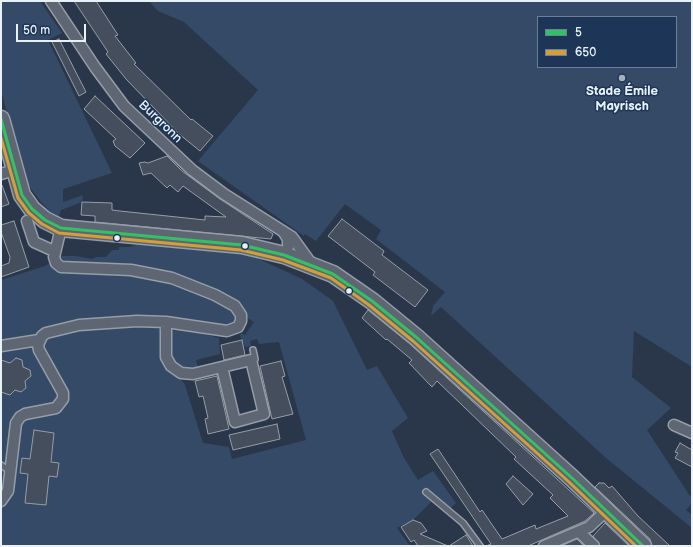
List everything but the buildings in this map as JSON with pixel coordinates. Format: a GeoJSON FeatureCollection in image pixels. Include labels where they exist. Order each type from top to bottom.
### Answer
{"type":"FeatureCollection","features":[{"type":"Feature","properties":{"kind":"main road"},"geometry":{"type":"LineString","coordinates":[[1,119],[8,172],[32,209],[45,220],[61,228],[242,245],[291,252],[313,266],[332,274],[361,294],[416,337],[643,546]]}},
{"type":"Feature","properties":{"kind":"street","name":"Burgronn"},"geometry":{"type":"LineString","coordinates":[[51,1],[95,67],[124,106],[192,170],[224,194],[292,237],[291,252]]}},
{"type":"Feature","properties":{"kind":"street"},"geometry":{"type":"LineString","coordinates":[[27,221],[34,242],[54,251]]}},
{"type":"Feature","properties":{"kind":"street"},"geometry":{"type":"LineString","coordinates":[[1,346],[39,340],[46,333],[108,322],[166,322],[227,331],[238,327],[241,321],[241,314],[235,306],[215,295],[172,278],[131,270],[61,267],[56,263],[54,251],[61,228]]}},
{"type":"Feature","properties":{"kind":"street"},"geometry":{"type":"LineString","coordinates":[[283,231],[288,238],[288,247],[291,252]]}},
{"type":"Feature","properties":{"kind":"street"},"geometry":{"type":"LineString","coordinates":[[166,322],[166,357],[171,366],[181,373],[193,374],[222,367],[252,355],[264,414],[235,422],[222,367]]}},
{"type":"Feature","properties":{"kind":"street"},"geometry":{"type":"LineString","coordinates":[[1,501],[8,491],[16,423],[26,414],[56,408],[63,399],[63,393],[39,350],[39,340]]}},
{"type":"Feature","properties":{"kind":"street"},"geometry":{"type":"LineString","coordinates":[[674,426],[692,434]]}},
{"type":"Feature","properties":{"kind":"street"},"geometry":{"type":"LineString","coordinates":[[544,546],[589,527],[606,511]]}},
{"type":"Feature","properties":{"kind":"street"},"geometry":{"type":"LineString","coordinates":[[579,532],[594,546]]}},
{"type":"Feature","properties":{"kind":"lane"},"geometry":{"type":"LineString","coordinates":[[1,465],[10,471]]}},
{"type":"Feature","properties":{"kind":"lane"},"geometry":{"type":"LineString","coordinates":[[426,492],[463,523],[480,546]]}},
{"type":"Feature","properties":{"kind":"shaded area"},"geometry":{"type":"Polygon","coordinates":[[[1,1],[40,1],[62,33],[48,40],[112,173],[63,189],[63,202],[83,195],[82,202],[61,210],[59,216],[52,213],[42,203],[25,181],[1,90],[1,1]]]}},
{"type":"Feature","properties":{"kind":"shaded area"},"geometry":{"type":"Polygon","coordinates":[[[149,1],[692,1],[692,367],[634,331],[632,377],[671,408],[647,430],[692,499],[692,503],[686,510],[692,515],[692,528],[606,458],[441,307],[431,316],[433,306],[445,292],[376,239],[381,230],[345,204],[316,241],[305,234],[304,236],[198,161],[258,90],[184,22],[158,11],[149,1]]]}},
{"type":"Feature","properties":{"kind":"shaded area"},"geometry":{"type":"Polygon","coordinates":[[[141,243],[244,252],[302,279],[333,301],[367,370],[377,366],[408,418],[392,431],[404,458],[418,480],[433,471],[456,503],[448,510],[434,499],[413,520],[397,528],[410,546],[1,546],[1,280],[45,266],[60,256],[76,256],[92,259],[96,257],[106,257],[112,250],[119,250],[119,247],[130,247],[141,243]],[[242,315],[238,327],[166,322],[171,366],[185,385],[203,443],[229,447],[232,459],[306,440],[279,342],[259,344],[257,339],[250,341],[251,346],[245,347],[240,335],[241,333],[245,335],[254,322],[242,315]]]}},
{"type":"Feature","properties":{"kind":"shaded area"},"geometry":{"type":"Polygon","coordinates":[[[177,329],[219,338],[220,354],[196,360],[198,368],[182,368],[174,364],[169,355],[170,335],[172,331],[177,329]]]}},
{"type":"Feature","properties":{"kind":"transit line","name":"5"},"geometry":{"type":"LineString","coordinates":[[1,119],[22,195],[32,209],[45,220],[61,228],[242,245],[284,255],[333,274],[372,301],[416,337],[572,478],[643,546]]}},
{"type":"Feature","properties":{"kind":"transit line","name":"650"},"geometry":{"type":"LineString","coordinates":[[1,138],[18,198],[29,213],[42,224],[59,233],[241,250],[283,260],[331,278],[369,305],[413,341],[569,482],[636,546]]}},
{"type":"Feature","properties":{"kind":"place","name":"Stade Émile Mayrisch"},"geometry":{"type":"Point","coordinates":[622,78]}}]}
